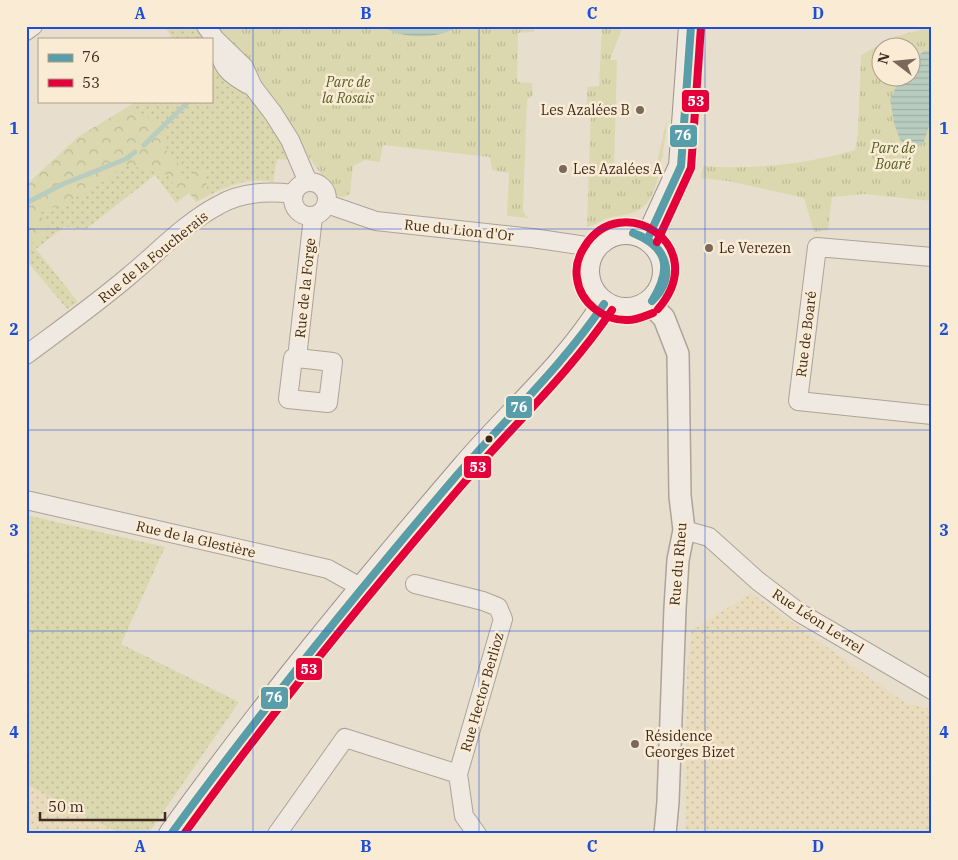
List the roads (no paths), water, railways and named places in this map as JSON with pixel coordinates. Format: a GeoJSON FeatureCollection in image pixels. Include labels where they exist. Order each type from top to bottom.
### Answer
{"type":"FeatureCollection","features":[{"type":"Feature","properties":{"kind":"main road"},"geometry":{"type":"LineString","coordinates":[[648,238],[681,166],[691,26]]}},
{"type":"Feature","properties":{"kind":"main road"},"geometry":{"type":"LineString","coordinates":[[617,232],[633,232],[648,238],[659,248],[665,262],[666,278],[660,292],[650,304],[635,310],[619,310],[604,304],[593,294],[587,280],[587,264],[594,247],[602,239],[617,232]]}},
{"type":"Feature","properties":{"kind":"main road"},"geometry":{"type":"LineString","coordinates":[[170,834],[240,740],[362,588],[485,442],[578,343],[604,304]]}},
{"type":"Feature","properties":{"kind":"street"},"geometry":{"type":"LineString","coordinates":[[26,31],[32,26]]}},
{"type":"Feature","properties":{"kind":"street"},"geometry":{"type":"LineString","coordinates":[[211,32],[239,61],[253,87],[273,112],[290,140],[308,182]]}},
{"type":"Feature","properties":{"kind":"street"},"geometry":{"type":"LineString","coordinates":[[308,182],[314,182],[323,188],[327,204],[319,214],[313,217],[297,211],[292,200],[293,194],[299,186],[308,182]]}},
{"type":"Feature","properties":{"kind":"street","name":"Rue de la Foucherais"},"geometry":{"type":"LineString","coordinates":[[26,355],[107,294],[195,221],[219,204],[243,195],[276,192],[293,194]]}},
{"type":"Feature","properties":{"kind":"street","name":"Rue du Lion d'Or"},"geometry":{"type":"LineString","coordinates":[[327,204],[376,221],[532,238],[594,247]]}},
{"type":"Feature","properties":{"kind":"street","name":"Rue de la Forge"},"geometry":{"type":"LineString","coordinates":[[297,358],[313,217]]}},
{"type":"Feature","properties":{"kind":"street","name":"Rue de Boaré"},"geometry":{"type":"LineString","coordinates":[[932,257],[817,247],[798,401],[932,415]]}},
{"type":"Feature","properties":{"kind":"street","name":"Rue du Rheu"},"geometry":{"type":"LineString","coordinates":[[650,304],[664,318],[678,354],[680,496],[684,530],[678,560],[665,834]]}},
{"type":"Feature","properties":{"kind":"street","name":"Rue de la Glestière"},"geometry":{"type":"LineString","coordinates":[[26,500],[328,569],[362,588]]}},
{"type":"Feature","properties":{"kind":"street","name":"Rue Léon Levrel"},"geometry":{"type":"LineString","coordinates":[[684,530],[709,537],[758,581],[800,613],[932,690]]}},
{"type":"Feature","properties":{"kind":"street","name":"Rue Hector Berlioz"},"geometry":{"type":"LineString","coordinates":[[415,584],[483,600],[498,607],[502,619],[458,774]]}},
{"type":"Feature","properties":{"kind":"street"},"geometry":{"type":"LineString","coordinates":[[277,834],[345,738],[458,774],[464,816],[477,834]]}},
{"type":"Feature","properties":{"kind":"waterway"},"geometry":{"type":"LineString","coordinates":[[144,145],[188,102]]}},
{"type":"Feature","properties":{"kind":"waterway"},"geometry":{"type":"LineString","coordinates":[[26,203],[63,184],[126,159],[135,152]]}},
{"type":"Feature","properties":{"kind":"place","name":"Les Azalées B"},"geometry":{"type":"Point","coordinates":[640,110]}},
{"type":"Feature","properties":{"kind":"place","name":"Les Azalées A"},"geometry":{"type":"Point","coordinates":[563,169]}},
{"type":"Feature","properties":{"kind":"place","name":"Le Verezen"},"geometry":{"type":"Point","coordinates":[709,248]}},
{"type":"Feature","properties":{"kind":"place","name":"Résidence Georges Bizet"},"geometry":{"type":"Point","coordinates":[635,744]}},
{"type":"Feature","properties":{"kind":"park label","name":"Parc de la Rosais"},"geometry":{"type":"Point","coordinates":[348,90]}},
{"type":"Feature","properties":{"kind":"park label","name":"Parc de Boaré"},"geometry":{"type":"Point","coordinates":[893,156]}}]}
